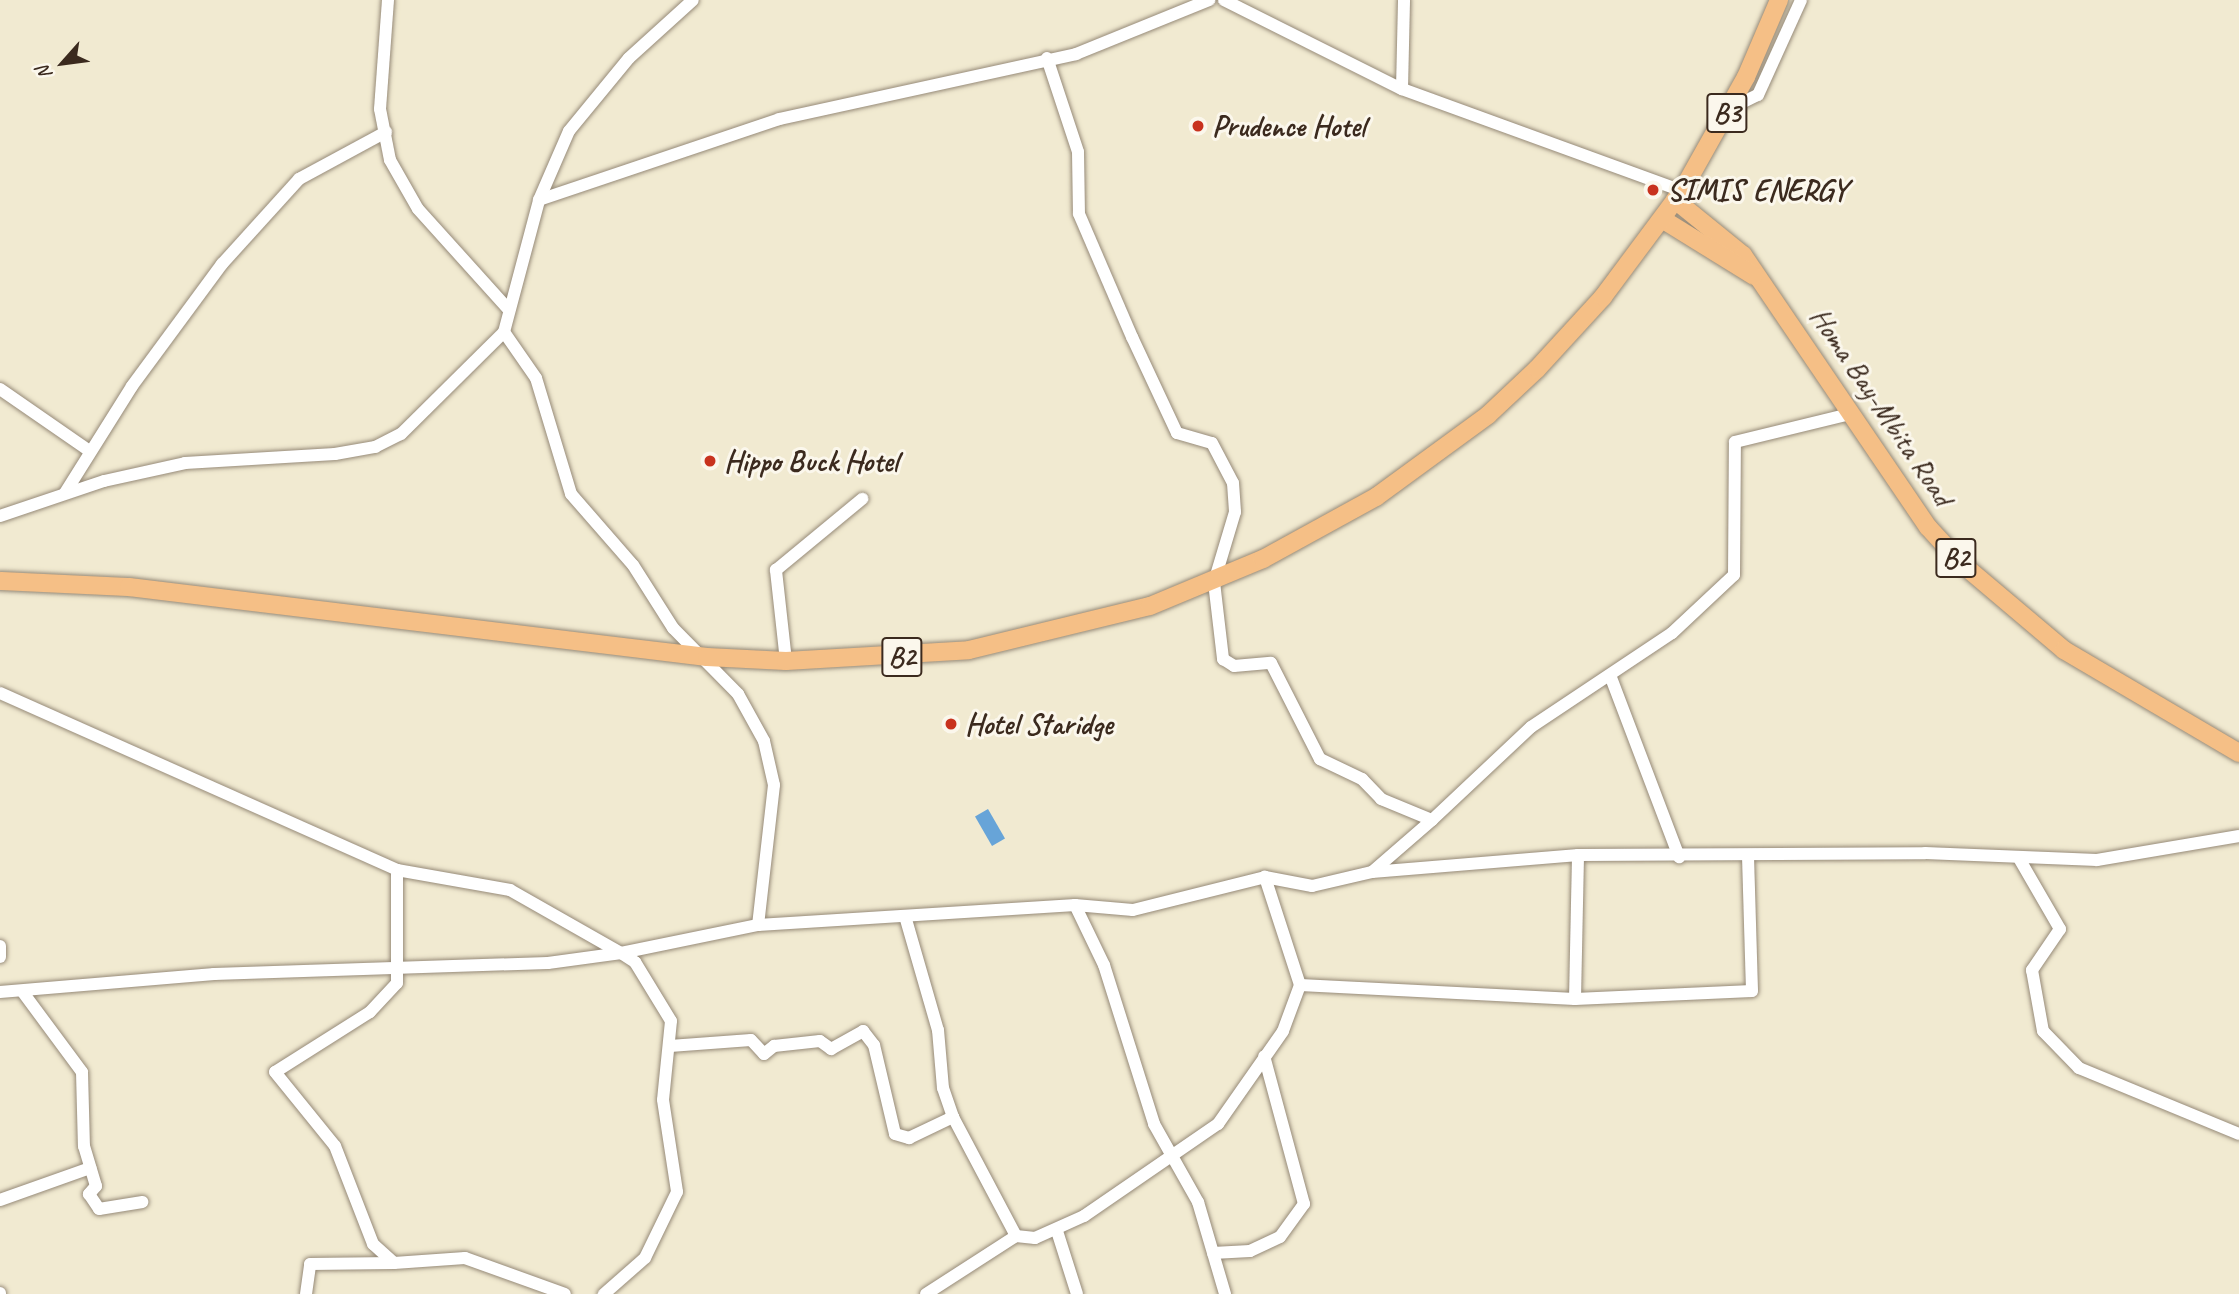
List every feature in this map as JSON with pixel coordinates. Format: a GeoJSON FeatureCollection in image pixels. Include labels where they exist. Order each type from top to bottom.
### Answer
{"type":"FeatureCollection","features":[{"type":"Feature","properties":{"kind":"highway","name":"B3"},"geometry":{"type":"LineString","coordinates":[[1662,219],[1729,109],[1779,0]]}},
{"type":"Feature","properties":{"kind":"highway","name":"Homa Bay-Mbita Road"},"geometry":{"type":"LineString","coordinates":[[1678,195],[1737,249],[1785,311],[1850,414],[1928,527],[2011,610],[2113,681],[2239,753]]}},
{"type":"Feature","properties":{"kind":"highway","name":"B2"},"geometry":{"type":"LineString","coordinates":[[0,581],[129,587],[707,657],[786,661],[903,657],[1028,639],[1214,582],[1376,497],[1488,415],[1604,297],[1662,219]]}},
{"type":"Feature","properties":{"kind":"highway","name":"Homa Bay-Mbita Road"},"geometry":{"type":"LineString","coordinates":[[1662,219],[1757,278]]}},
{"type":"Feature","properties":{"kind":"street"},"geometry":{"type":"LineString","coordinates":[[388,0],[380,109],[390,159],[412,201],[509,310]]}},
{"type":"Feature","properties":{"kind":"street"},"geometry":{"type":"LineString","coordinates":[[0,516],[186,463],[375,447],[429,410],[504,332],[539,200],[585,108],[693,0]]}},
{"type":"Feature","properties":{"kind":"street"},"geometry":{"type":"LineString","coordinates":[[539,200],[779,119],[1047,58],[1141,32],[1209,0]]}},
{"type":"Feature","properties":{"kind":"street"},"geometry":{"type":"LineString","coordinates":[[1224,0],[1402,89],[1678,195]]}},
{"type":"Feature","properties":{"kind":"street"},"geometry":{"type":"LineString","coordinates":[[1402,89],[1404,0]]}},
{"type":"Feature","properties":{"kind":"street"},"geometry":{"type":"LineString","coordinates":[[1729,109],[1758,95],[1801,0]]}},
{"type":"Feature","properties":{"kind":"street"},"geometry":{"type":"LineString","coordinates":[[1047,58],[1078,152],[1079,214],[1132,337],[1177,433],[1212,443],[1233,483],[1235,512],[1214,582],[1223,659],[1234,666],[1271,663],[1320,759],[1362,779],[1381,799],[1432,820]]}},
{"type":"Feature","properties":{"kind":"street"},"geometry":{"type":"LineString","coordinates":[[63,496],[88,450],[183,312],[299,179],[386,132]]}},
{"type":"Feature","properties":{"kind":"street"},"geometry":{"type":"LineString","coordinates":[[504,332],[536,378],[571,495],[633,565],[673,628],[707,657],[751,718],[774,775],[758,925]]}},
{"type":"Feature","properties":{"kind":"street"},"geometry":{"type":"LineString","coordinates":[[0,389],[88,450]]}},
{"type":"Feature","properties":{"kind":"street"},"geometry":{"type":"LineString","coordinates":[[1372,873],[1531,727],[1671,633],[1734,575],[1735,442],[1850,414]]}},
{"type":"Feature","properties":{"kind":"street"},"geometry":{"type":"LineString","coordinates":[[786,661],[776,570],[862,499]]}},
{"type":"Feature","properties":{"kind":"street"},"geometry":{"type":"LineString","coordinates":[[1609,675],[1679,857]]}},
{"type":"Feature","properties":{"kind":"street"},"geometry":{"type":"LineString","coordinates":[[0,693],[397,870],[510,890],[635,962],[671,1021],[663,1100],[677,1192],[645,1258],[604,1294]]}},
{"type":"Feature","properties":{"kind":"street"},"geometry":{"type":"LineString","coordinates":[[0,992],[214,974],[548,964],[621,953],[758,925],[1074,905],[1133,910],[1265,877],[1312,886],[1372,873],[1578,855],[1679,857],[1925,853],[2020,860],[2097,860],[2239,836]]}},
{"type":"Feature","properties":{"kind":"street"},"geometry":{"type":"LineString","coordinates":[[1575,999],[1578,855]]}},
{"type":"Feature","properties":{"kind":"street"},"geometry":{"type":"LineString","coordinates":[[1300,985],[1575,999],[1752,991],[1748,856]]}},
{"type":"Feature","properties":{"kind":"street"},"geometry":{"type":"LineString","coordinates":[[2020,860],[2060,929],[2032,970],[2043,1031],[2079,1068],[2239,1134]]}},
{"type":"Feature","properties":{"kind":"street"},"geometry":{"type":"LineString","coordinates":[[394,1263],[373,1244],[335,1146],[275,1072],[370,1012],[397,983],[397,870]]}},
{"type":"Feature","properties":{"kind":"street"},"geometry":{"type":"LineString","coordinates":[[926,1294],[1016,1236],[1057,1231],[1218,1124],[1296,1006],[1300,985],[1265,877]]}},
{"type":"Feature","properties":{"kind":"street"},"geometry":{"type":"LineString","coordinates":[[1074,905],[1095,941],[1135,1074],[1198,1202],[1225,1294]]}},
{"type":"Feature","properties":{"kind":"street"},"geometry":{"type":"LineString","coordinates":[[905,916],[935,1018],[943,1088],[953,1117],[1016,1236]]}},
{"type":"Feature","properties":{"kind":"street"},"geometry":{"type":"LineString","coordinates":[[0,946],[0,957]]}},
{"type":"Feature","properties":{"kind":"street"},"geometry":{"type":"LineString","coordinates":[[22,991],[82,1072],[90,1168],[96,1186],[89,1194],[99,1209],[142,1202]]}},
{"type":"Feature","properties":{"kind":"street"},"geometry":{"type":"LineString","coordinates":[[670,1046],[751,1040],[764,1054],[774,1046],[820,1041],[831,1049],[863,1031],[874,1045],[895,1134],[909,1138],[953,1117]]}},
{"type":"Feature","properties":{"kind":"street"},"geometry":{"type":"LineString","coordinates":[[1213,1253],[1250,1251],[1280,1237],[1304,1204],[1265,1056]]}},
{"type":"Feature","properties":{"kind":"street"},"geometry":{"type":"LineString","coordinates":[[0,1200],[90,1168]]}},
{"type":"Feature","properties":{"kind":"street"},"geometry":{"type":"LineString","coordinates":[[1057,1231],[1077,1294]]}},
{"type":"Feature","properties":{"kind":"street"},"geometry":{"type":"LineString","coordinates":[[306,1294],[310,1264],[394,1263],[465,1258],[565,1294]]}},
{"type":"Feature","properties":{"kind":"water"},"geometry":{"type":"Polygon","coordinates":[[[988,809],[1005,838],[992,846],[975,816],[988,809]]]}},
{"type":"Feature","properties":{"kind":"place","name":"Prudence Hotel"},"geometry":{"type":"Point","coordinates":[1198,126]}},
{"type":"Feature","properties":{"kind":"place","name":"SIMIS ENERGY"},"geometry":{"type":"Point","coordinates":[1653,190]}},
{"type":"Feature","properties":{"kind":"place","name":"Hippo Buck Hotel"},"geometry":{"type":"Point","coordinates":[710,461]}},
{"type":"Feature","properties":{"kind":"place","name":"Hotel Staridge"},"geometry":{"type":"Point","coordinates":[951,724]}}]}
